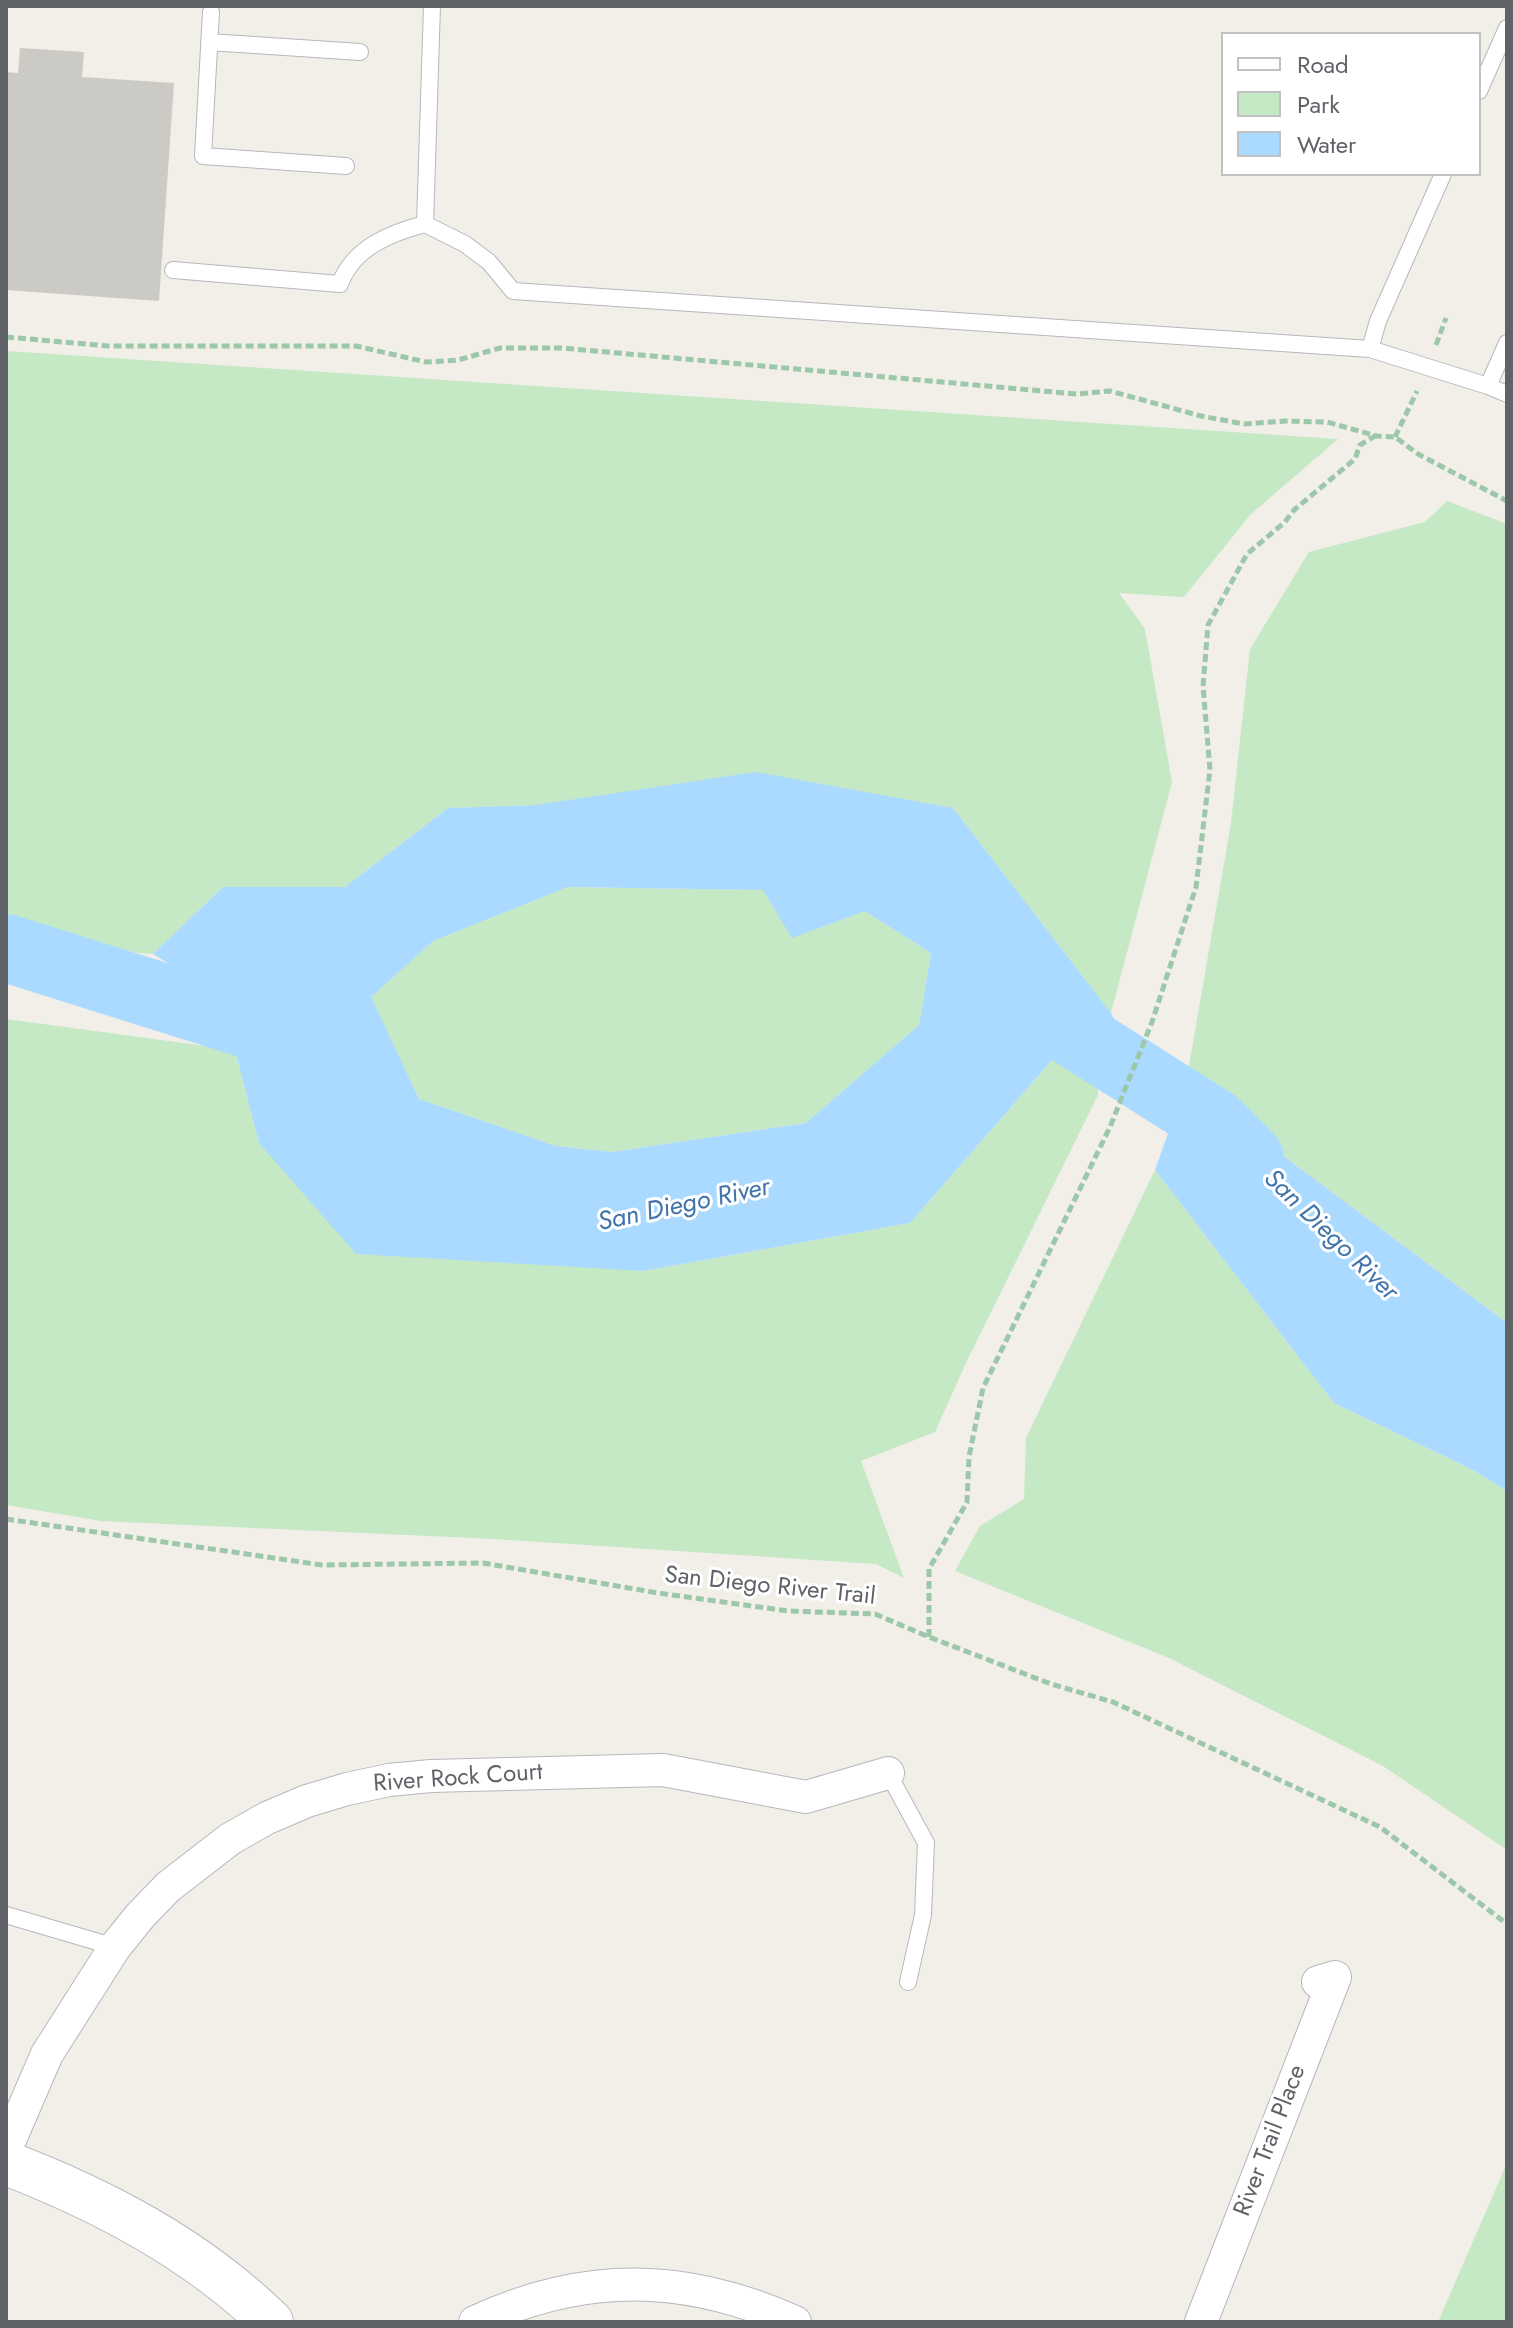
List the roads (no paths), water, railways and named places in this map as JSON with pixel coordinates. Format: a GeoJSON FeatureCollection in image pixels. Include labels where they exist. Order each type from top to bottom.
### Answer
{"type":"FeatureCollection","features":[{"type":"Feature","properties":{"kind":"street","name":"River Rock Court"},"geometry":{"type":"LineString","coordinates":[[6,2149],[47,2054],[115,1947],[168,1887],[230,1839],[267,1818],[347,1789],[389,1780],[431,1776],[663,1770],[806,1797],[888,1773]]}},
{"type":"Feature","properties":{"kind":"street","name":"River Trail Place"},"geometry":{"type":"LineString","coordinates":[[1201,2322],[1335,1977],[1318,1982]]}},
{"type":"Feature","properties":{"kind":"street"},"geometry":{"type":"LineString","coordinates":[[6,2163],[52,2180],[158,2234],[210,2271],[271,2322]]}},
{"type":"Feature","properties":{"kind":"street"},"geometry":{"type":"LineString","coordinates":[[475,2322],[502,2309],[570,2290],[645,2284],[684,2287],[721,2295],[757,2305],[795,2322]]}},
{"type":"Feature","properties":{"kind":"lane"},"geometry":{"type":"LineString","coordinates":[[425,224],[432,6]]}},
{"type":"Feature","properties":{"kind":"lane"},"geometry":{"type":"LineString","coordinates":[[211,12],[203,156],[346,166]]}},
{"type":"Feature","properties":{"kind":"lane"},"geometry":{"type":"LineString","coordinates":[[1481,88],[1502,53],[1507,28]]}},
{"type":"Feature","properties":{"kind":"lane"},"geometry":{"type":"LineString","coordinates":[[209,42],[360,52]]}},
{"type":"Feature","properties":{"kind":"lane"},"geometry":{"type":"LineString","coordinates":[[1370,349],[1378,321],[1442,176]]}},
{"type":"Feature","properties":{"kind":"lane"},"geometry":{"type":"LineString","coordinates":[[173,270],[340,284],[345,270],[359,254],[399,231],[425,224],[465,244],[489,262],[513,291],[1370,349],[1507,394]]}},
{"type":"Feature","properties":{"kind":"lane"},"geometry":{"type":"LineString","coordinates":[[1488,386],[1507,343]]}},
{"type":"Feature","properties":{"kind":"lane"},"geometry":{"type":"LineString","coordinates":[[888,1773],[926,1843],[923,1915],[908,1982]]}},
{"type":"Feature","properties":{"kind":"lane"},"geometry":{"type":"LineString","coordinates":[[6,1915],[115,1947]]}},
{"type":"Feature","properties":{"kind":"water"},"geometry":{"type":"Polygon","coordinates":[[[756,772],[953,808],[1111,1013],[1128,1051],[1097,1060],[1052,1060],[910,1223],[643,1271],[356,1254],[259,1143],[235,1050],[229,1000],[153,954],[223,887],[345,887],[448,808],[536,805],[756,772]],[[568,887],[433,941],[371,997],[419,1099],[556,1146],[612,1152],[806,1123],[919,1025],[931,953],[865,911],[792,938],[763,890],[568,887]]]}},
{"type":"Feature","properties":{"kind":"water"},"geometry":{"type":"Polygon","coordinates":[[[1186,1083],[1507,1323],[1507,1491],[1473,1470],[1334,1403],[1155,1170],[1186,1083]]]}},
{"type":"Feature","properties":{"kind":"waterway","name":"San Diego River"},"geometry":{"type":"LineString","coordinates":[[6,948],[251,1025],[303,977]]}},
{"type":"Feature","properties":{"kind":"waterway","name":"San Diego River"},"geometry":{"type":"LineString","coordinates":[[1032,1007],[1215,1123],[1250,1158]]}}]}
